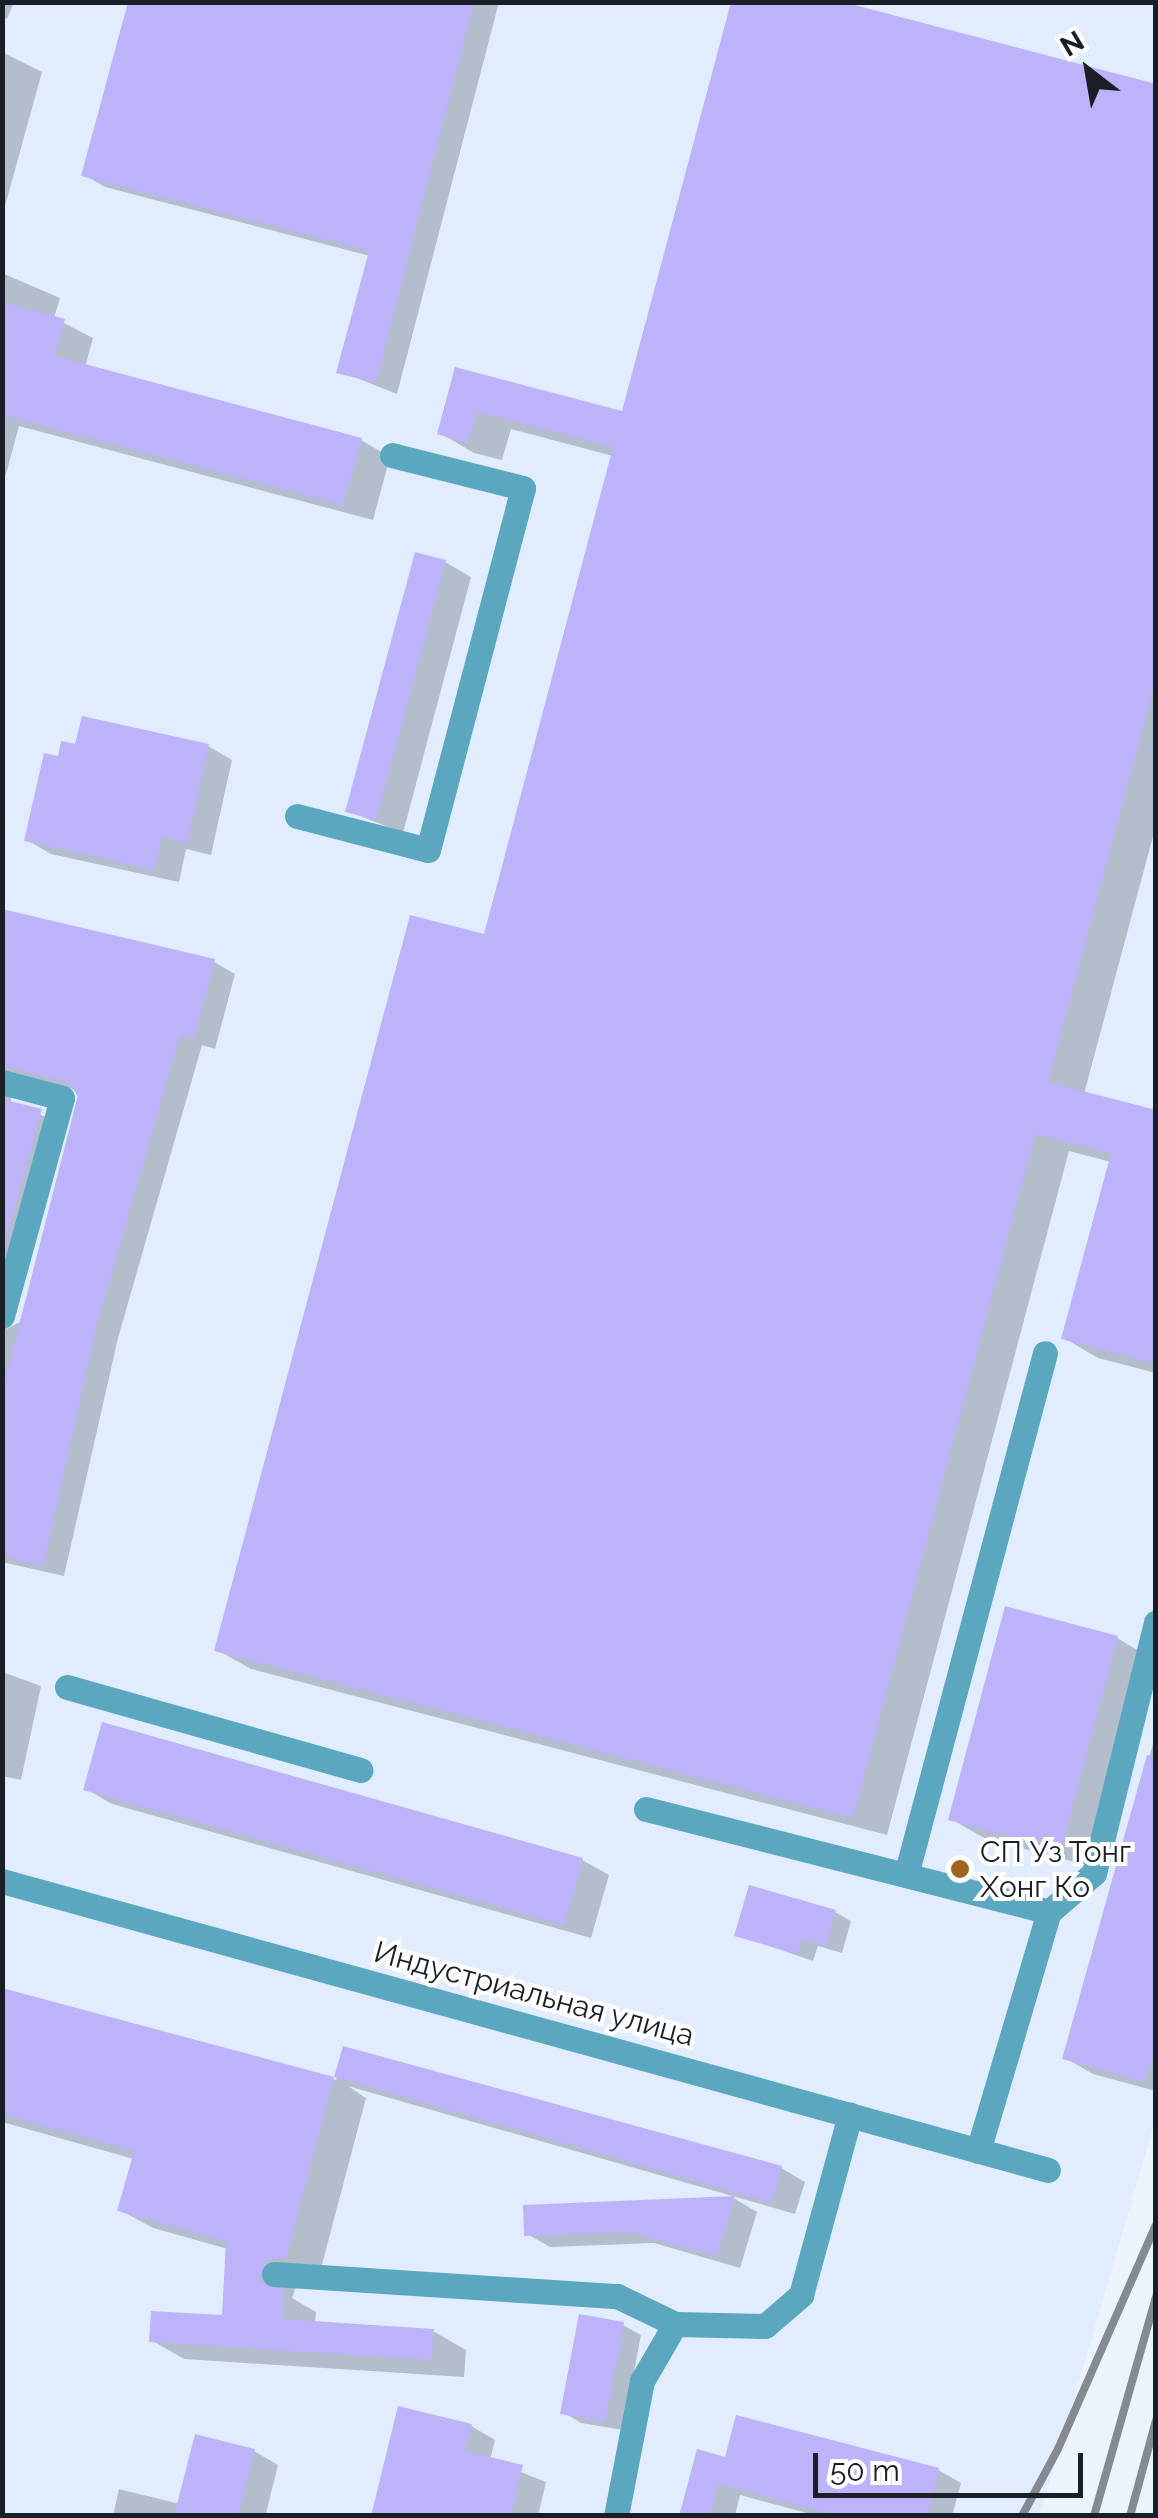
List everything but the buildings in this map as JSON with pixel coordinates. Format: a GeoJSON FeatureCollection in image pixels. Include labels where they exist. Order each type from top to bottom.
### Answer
{"type":"FeatureCollection","features":[{"type":"Feature","properties":{"kind":"street"},"geometry":{"type":"LineString","coordinates":[[297,816],[428,850],[523,488],[392,454]]}},
{"type":"Feature","properties":{"kind":"street"},"geometry":{"type":"LineString","coordinates":[[2,1082],[62,1098],[2,1316]]}},
{"type":"Feature","properties":{"kind":"street"},"geometry":{"type":"LineString","coordinates":[[906,1876],[1045,1353]]}},
{"type":"Feature","properties":{"kind":"street"},"geometry":{"type":"LineString","coordinates":[[978,2151],[1049,1912],[1094,1873],[1156,1623]]}},
{"type":"Feature","properties":{"kind":"street"},"geometry":{"type":"LineString","coordinates":[[67,1687],[360,1770]]}},
{"type":"Feature","properties":{"kind":"street"},"geometry":{"type":"LineString","coordinates":[[646,1810],[1049,1912]]}},
{"type":"Feature","properties":{"kind":"street","name":"Индустриальная улица"},"geometry":{"type":"LineString","coordinates":[[2,1880],[1048,2170]]}},
{"type":"Feature","properties":{"kind":"street"},"geometry":{"type":"LineString","coordinates":[[274,2274],[617,2296],[675,2324],[765,2326],[801,2296],[850,2116]]}},
{"type":"Feature","properties":{"kind":"street"},"geometry":{"type":"LineString","coordinates":[[616,2516],[642,2381],[675,2324]]}},
{"type":"Feature","properties":{"kind":"shaded area"},"geometry":{"type":"Polygon","coordinates":[[[3,3],[1155,3],[1156,2118],[1040,2515],[3,2516],[3,3]]]}},
{"type":"Feature","properties":{"kind":"railway"},"geometry":{"type":"LineString","coordinates":[[1022,2516],[1058,2449],[1156,2225]]}},
{"type":"Feature","properties":{"kind":"railway"},"geometry":{"type":"LineString","coordinates":[[1094,2516],[1156,2297]]}},
{"type":"Feature","properties":{"kind":"railway"},"geometry":{"type":"LineString","coordinates":[[1130,2516],[1156,2420]]}},
{"type":"Feature","properties":{"kind":"place","name":"СП Уз Тонг Хонг Ко"},"geometry":{"type":"Point","coordinates":[960,1869]}}]}
